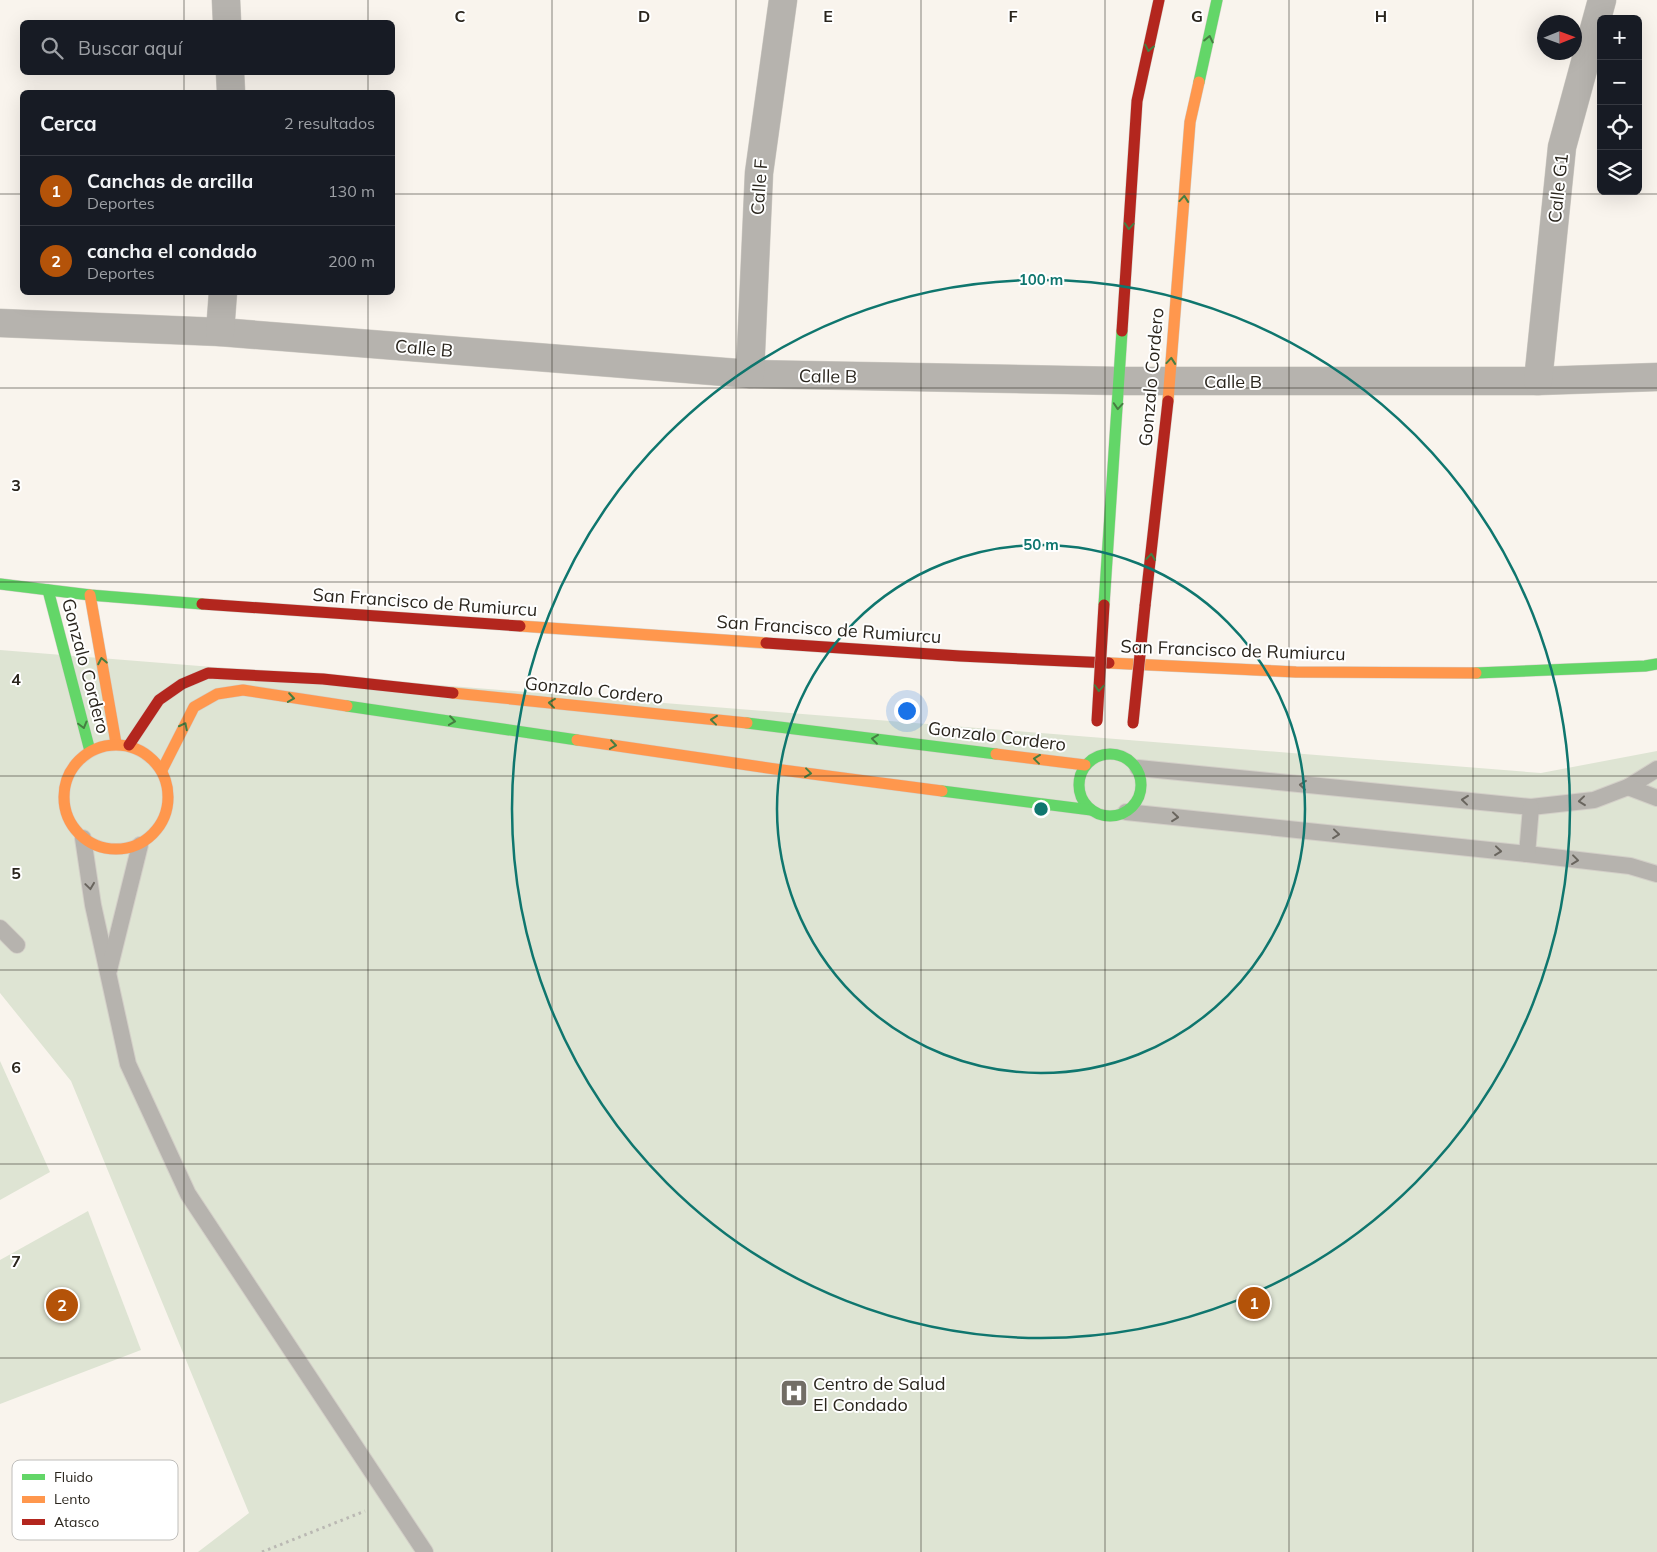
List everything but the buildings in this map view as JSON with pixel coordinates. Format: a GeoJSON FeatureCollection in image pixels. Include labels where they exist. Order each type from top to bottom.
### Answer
{"type":"FeatureCollection","features":[{"type":"Feature","properties":{"kind":"street"},"geometry":{"type":"LineString","coordinates":[[226,0],[227,20]]}},
{"type":"Feature","properties":{"kind":"street","name":"Calle F"},"geometry":{"type":"LineString","coordinates":[[750,374],[759,173],[783,0]]}},
{"type":"Feature","properties":{"kind":"street","name":"Gonzalo Cordero"},"geometry":{"type":"LineString","coordinates":[[1096,725],[1137,101],[1159,0]]}},
{"type":"Feature","properties":{"kind":"street","name":"Gonzalo Cordero"},"geometry":{"type":"LineString","coordinates":[[1133,728],[1170,380],[1190,122],[1217,0]]}},
{"type":"Feature","properties":{"kind":"street","name":"Calle G1"},"geometry":{"type":"LineString","coordinates":[[1538,381],[1562,147],[1602,0]]}},
{"type":"Feature","properties":{"kind":"street"},"geometry":{"type":"LineString","coordinates":[[230,75],[231,90]]}},
{"type":"Feature","properties":{"kind":"street"},"geometry":{"type":"LineString","coordinates":[[220,332],[223,295]]}},
{"type":"Feature","properties":{"kind":"street","name":"Calle B"},"geometry":{"type":"LineString","coordinates":[[0,323],[220,332],[750,374],[1119,381],[1538,381],[1657,377]]}},
{"type":"Feature","properties":{"kind":"street","name":"San Francisco de Rumiurcu"},"geometry":{"type":"LineString","coordinates":[[0,584],[90,595],[950,655],[1286,672],[1468,673],[1657,664]]}},
{"type":"Feature","properties":{"kind":"street","name":"Gonzalo Cordero"},"geometry":{"type":"LineString","coordinates":[[48,590],[90,751]]}},
{"type":"Feature","properties":{"kind":"street","name":"Gonzalo Cordero"},"geometry":{"type":"LineString","coordinates":[[90,595],[116,743]]}},
{"type":"Feature","properties":{"kind":"street","name":"Gonzalo Cordero"},"geometry":{"type":"LineString","coordinates":[[129,745],[159,700],[182,684],[208,673],[323,679],[1085,765]]}},
{"type":"Feature","properties":{"kind":"street"},"geometry":{"type":"LineString","coordinates":[[162,770],[194,707],[217,694],[243,690],[1091,810]]}},
{"type":"Feature","properties":{"kind":"street"},"geometry":{"type":"LineString","coordinates":[[116,743],[129,745],[162,770],[169,790],[167,812],[157,832],[140,845],[120,850],[100,848],[83,838],[70,822],[64,802],[66,782],[74,764],[90,751],[102,745],[116,743]]}},
{"type":"Feature","properties":{"kind":"street"},"geometry":{"type":"LineString","coordinates":[[1095,752],[1118,754],[1132,759],[1142,781],[1141,793],[1136,804],[1126,812],[1115,816],[1102,816],[1091,810],[1083,801],[1078,789],[1079,776],[1095,752]]}},
{"type":"Feature","properties":{"kind":"lane"},"geometry":{"type":"LineString","coordinates":[[1132,759],[1531,807],[1594,800],[1628,787],[1657,769]]}},
{"type":"Feature","properties":{"kind":"lane"},"geometry":{"type":"LineString","coordinates":[[1628,787],[1657,798]]}},
{"type":"Feature","properties":{"kind":"lane"},"geometry":{"type":"LineString","coordinates":[[1527,854],[1531,807]]}},
{"type":"Feature","properties":{"kind":"lane"},"geometry":{"type":"LineString","coordinates":[[1126,812],[1630,866],[1657,874]]}},
{"type":"Feature","properties":{"kind":"lane"},"geometry":{"type":"LineString","coordinates":[[83,838],[93,905],[128,1064],[188,1194],[426,1551]]}},
{"type":"Feature","properties":{"kind":"lane"},"geometry":{"type":"LineString","coordinates":[[108,975],[140,845]]}},
{"type":"Feature","properties":{"kind":"lane"},"geometry":{"type":"LineString","coordinates":[[0,928],[18,945]]}},
{"type":"Feature","properties":{"kind":"path"},"geometry":{"type":"LineString","coordinates":[[262,1552],[392,1501]]}},
{"type":"Feature","properties":{"kind":"green space"},"geometry":{"type":"Polygon","coordinates":[[[0,650],[1541,773],[1657,751],[1657,1552],[198,1552],[249,1513],[71,1081],[0,993],[0,650]]]}},
{"type":"Feature","properties":{"kind":"green space"},"geometry":{"type":"Polygon","coordinates":[[[0,1061],[50,1172],[0,1200],[0,1061]]]}},
{"type":"Feature","properties":{"kind":"green space"},"geometry":{"type":"Polygon","coordinates":[[[88,1211],[141,1350],[0,1404],[0,1260],[88,1211]]]}},
{"type":"Feature","properties":{"kind":"traffic: fast"},"geometry":{"type":"LineString","coordinates":[[1199,82],[1217,0]]}},
{"type":"Feature","properties":{"kind":"traffic: fast"},"geometry":{"type":"LineString","coordinates":[[1104,605],[1122,331]]}},
{"type":"Feature","properties":{"kind":"traffic: fast"},"geometry":{"type":"LineString","coordinates":[[0,584],[90,595],[202,604]]}},
{"type":"Feature","properties":{"kind":"traffic: fast"},"geometry":{"type":"LineString","coordinates":[[48,590],[90,751]]}},
{"type":"Feature","properties":{"kind":"traffic: fast"},"geometry":{"type":"LineString","coordinates":[[1476,673],[1657,664]]}},
{"type":"Feature","properties":{"kind":"traffic: fast"},"geometry":{"type":"LineString","coordinates":[[347,706],[577,740]]}},
{"type":"Feature","properties":{"kind":"traffic: fast"},"geometry":{"type":"LineString","coordinates":[[747,723],[996,754]]}},
{"type":"Feature","properties":{"kind":"traffic: fast"},"geometry":{"type":"LineString","coordinates":[[1104,754],[1116,754],[1132,763],[1139,773],[1141,785],[1139,797],[1132,807],[1116,816],[1104,816],[1093,811],[1084,802],[1079,791],[1079,779],[1084,768],[1093,759],[1104,754]]}},
{"type":"Feature","properties":{"kind":"traffic: fast"},"geometry":{"type":"LineString","coordinates":[[942,791],[1091,810]]}},
{"type":"Feature","properties":{"kind":"traffic: slow"},"geometry":{"type":"LineString","coordinates":[[1168,401],[1190,122],[1199,82]]}},
{"type":"Feature","properties":{"kind":"traffic: slow"},"geometry":{"type":"LineString","coordinates":[[90,595],[116,743]]}},
{"type":"Feature","properties":{"kind":"traffic: slow"},"geometry":{"type":"LineString","coordinates":[[520,626],[766,643]]}},
{"type":"Feature","properties":{"kind":"traffic: slow"},"geometry":{"type":"LineString","coordinates":[[1109,663],[1296,672],[1476,673]]}},
{"type":"Feature","properties":{"kind":"traffic: slow"},"geometry":{"type":"LineString","coordinates":[[162,770],[194,707],[217,694],[243,690],[347,706]]}},
{"type":"Feature","properties":{"kind":"traffic: slow"},"geometry":{"type":"LineString","coordinates":[[453,693],[747,723]]}},
{"type":"Feature","properties":{"kind":"traffic: slow"},"geometry":{"type":"LineString","coordinates":[[577,740],[942,791]]}},
{"type":"Feature","properties":{"kind":"traffic: slow"},"geometry":{"type":"LineString","coordinates":[[116,745],[136,749],[145,753],[153,760],[160,768],[164,777],[168,797],[164,817],[160,826],[153,834],[145,841],[136,845],[116,849],[96,845],[87,841],[79,834],[72,826],[68,817],[64,797],[68,777],[72,768],[79,760],[87,753],[96,749],[116,745]]}},
{"type":"Feature","properties":{"kind":"traffic: slow"},"geometry":{"type":"LineString","coordinates":[[996,754],[1085,765]]}},
{"type":"Feature","properties":{"kind":"traffic: jam"},"geometry":{"type":"LineString","coordinates":[[1122,331],[1137,101],[1159,0]]}},
{"type":"Feature","properties":{"kind":"traffic: jam"},"geometry":{"type":"LineString","coordinates":[[1145,606],[1168,401]]}},
{"type":"Feature","properties":{"kind":"traffic: jam"},"geometry":{"type":"LineString","coordinates":[[202,604],[520,626]]}},
{"type":"Feature","properties":{"kind":"traffic: jam"},"geometry":{"type":"LineString","coordinates":[[1097,721],[1104,605]]}},
{"type":"Feature","properties":{"kind":"traffic: jam"},"geometry":{"type":"LineString","coordinates":[[1133,723],[1145,606]]}},
{"type":"Feature","properties":{"kind":"traffic: jam"},"geometry":{"type":"LineString","coordinates":[[766,643],[960,656],[1109,663]]}},
{"type":"Feature","properties":{"kind":"traffic: jam"},"geometry":{"type":"LineString","coordinates":[[129,745],[159,700],[182,684],[208,673],[323,679],[453,693]]}},
{"type":"Feature","properties":{"kind":"place","name":"Canchas de arcilla"},"geometry":{"type":"Point","coordinates":[1254,1303]}},
{"type":"Feature","properties":{"kind":"place","name":"cancha el condado"},"geometry":{"type":"Point","coordinates":[62,1305]}},
{"type":"Feature","properties":{"kind":"place","name":"Centro de Salud El Condado"},"geometry":{"type":"Point","coordinates":[794,1393]}}]}
